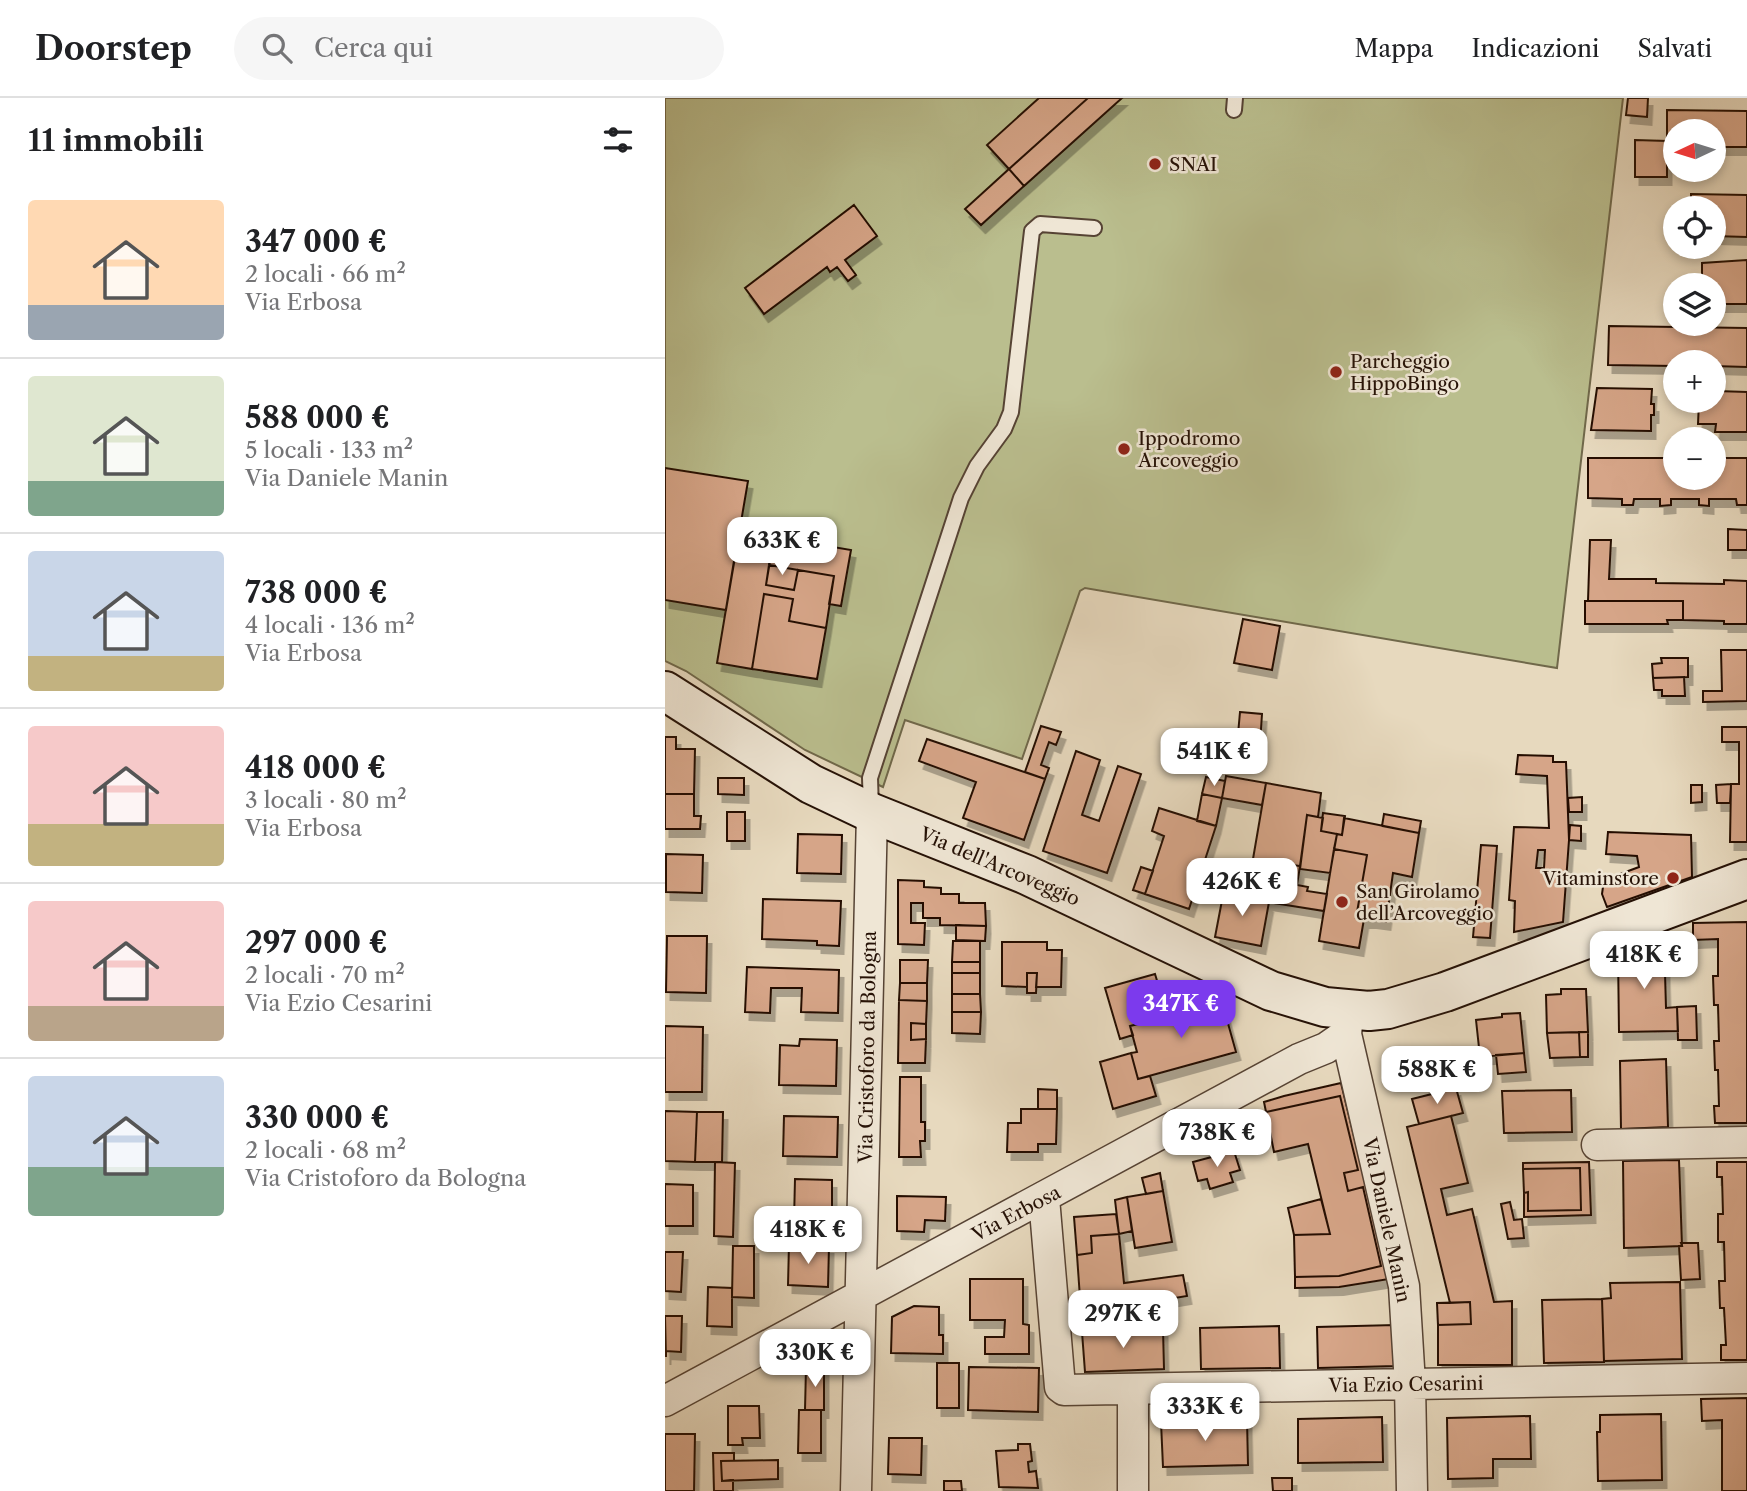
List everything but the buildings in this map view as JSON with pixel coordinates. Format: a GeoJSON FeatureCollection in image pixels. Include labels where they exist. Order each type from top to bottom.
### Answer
{"type":"FeatureCollection","features":[{"type":"Feature","properties":{"kind":"street","name":"Via dell'Arcoveggio"},"geometry":{"type":"LineString","coordinates":[[665,691],[811,784],[872,814],[1027,875],[1271,991],[1304,1002],[1347,1023],[1445,992],[1747,879]]}},
{"type":"Feature","properties":{"kind":"street","name":"Via Cristoforo da Bologna"},"geometry":{"type":"LineString","coordinates":[[856,1491],[872,814]]}},
{"type":"Feature","properties":{"kind":"street","name":"Via Erbosa"},"geometry":{"type":"LineString","coordinates":[[665,1401],[1299,1059],[1326,1048],[1347,1023]]}},
{"type":"Feature","properties":{"kind":"street","name":"Via Daniele Manin"},"geometry":{"type":"LineString","coordinates":[[1347,1023],[1404,1286],[1410,1384],[1412,1491]]}},
{"type":"Feature","properties":{"kind":"street"},"geometry":{"type":"LineString","coordinates":[[1597,1145],[1747,1142]]}},
{"type":"Feature","properties":{"kind":"street","name":"Via Ezio Cesarini"},"geometry":{"type":"LineString","coordinates":[[1044,1198],[1060,1387],[1064,1390],[1747,1378]]}},
{"type":"Feature","properties":{"kind":"street"},"geometry":{"type":"LineString","coordinates":[[1133,1389],[1133,1491]]}},
{"type":"Feature","properties":{"kind":"lane"},"geometry":{"type":"LineString","coordinates":[[872,814],[870,778],[952,522],[969,481],[1004,429],[1011,412],[1032,231],[1040,225],[1094,228]]}},
{"type":"Feature","properties":{"kind":"green space","name":"Ippodromo Arcoveggio"},"geometry":{"type":"Polygon","coordinates":[[[665,98],[1623,98],[1557,668],[1085,588],[1080,591],[1022,759],[905,720],[883,787],[805,750],[686,671],[665,661],[665,98]]]}},
{"type":"Feature","properties":{"kind":"place","name":"SNAI"},"geometry":{"type":"Point","coordinates":[1155,164]}},
{"type":"Feature","properties":{"kind":"place","name":"Parcheggio HippoBingo"},"geometry":{"type":"Point","coordinates":[1336,372]}},
{"type":"Feature","properties":{"kind":"place","name":"Ippodromo Arcoveggio"},"geometry":{"type":"Point","coordinates":[1124,449]}},
{"type":"Feature","properties":{"kind":"place","name":"Vitaminstore"},"geometry":{"type":"Point","coordinates":[1673,878]}},
{"type":"Feature","properties":{"kind":"place","name":"San Girolamo dell’Arcoveggio"},"geometry":{"type":"Point","coordinates":[1342,902]}}]}
